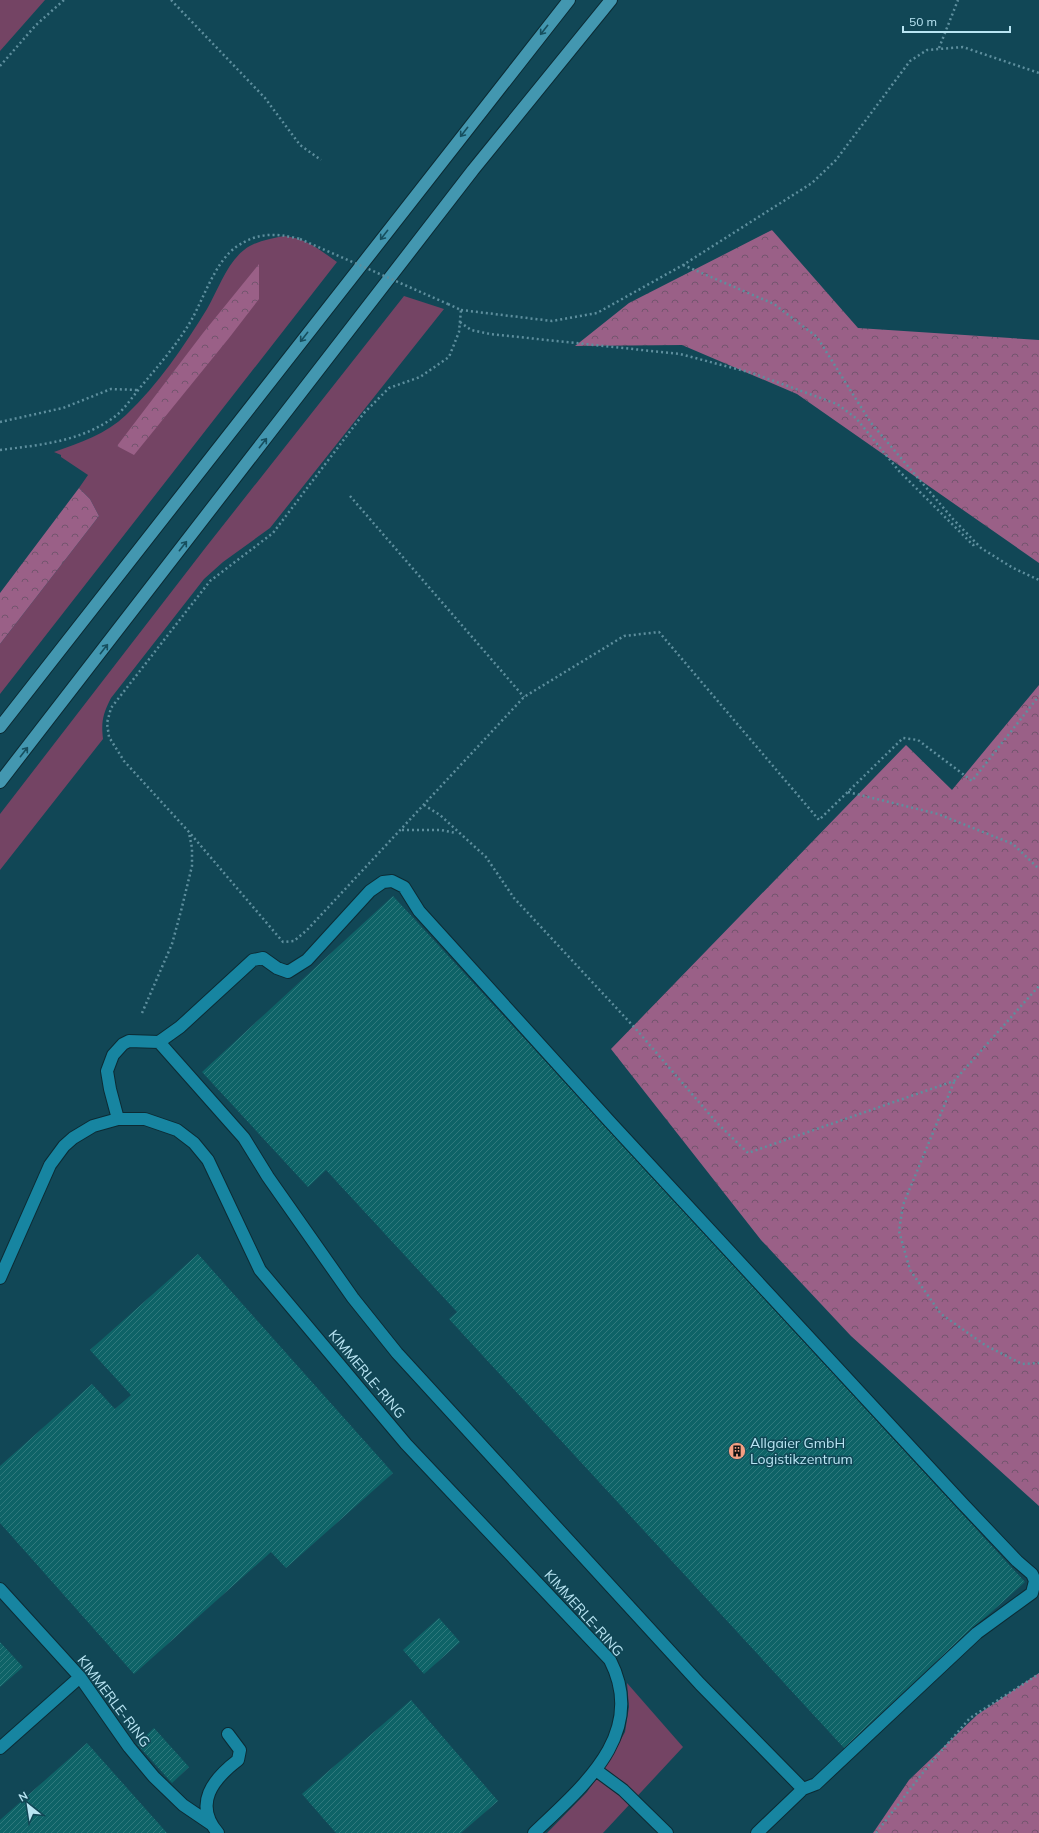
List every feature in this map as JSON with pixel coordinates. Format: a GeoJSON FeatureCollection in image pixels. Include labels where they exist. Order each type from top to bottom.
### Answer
{"type":"FeatureCollection","features":[{"type":"Feature","properties":{"kind":"highway"},"geometry":{"type":"LineString","coordinates":[[0,727],[569,0]]}},
{"type":"Feature","properties":{"kind":"highway"},"geometry":{"type":"LineString","coordinates":[[0,782],[472,170],[611,0]]}},
{"type":"Feature","properties":{"kind":"street"},"geometry":{"type":"LineString","coordinates":[[118,1119],[107,1071],[114,1055],[123,1044],[129,1041],[159,1042],[180,1028],[247,963],[253,960],[263,958],[277,968],[288,972],[307,960],[370,891],[383,882],[392,881],[404,887],[419,911],[610,1122],[958,1498],[1017,1561],[1032,1574],[1035,1581],[1032,1593],[1029,1596],[977,1633],[816,1784],[802,1789],[757,1833]]}},
{"type":"Feature","properties":{"kind":"street"},"geometry":{"type":"LineString","coordinates":[[159,1042],[244,1138],[268,1177],[353,1298],[397,1353],[695,1678],[802,1789]]}},
{"type":"Feature","properties":{"kind":"street","name":"KIMMERLE-RING"},"geometry":{"type":"LineString","coordinates":[[0,1278],[50,1165],[56,1155],[68,1142],[99,1124],[118,1119],[145,1119],[158,1122],[177,1130],[194,1142],[208,1160],[260,1270],[406,1444],[610,1660],[620,1683],[622,1696],[621,1720],[613,1743],[578,1791],[534,1833]]}},
{"type":"Feature","properties":{"kind":"street","name":"KIMMERLE-RING"},"geometry":{"type":"LineString","coordinates":[[0,1589],[80,1677],[128,1746],[154,1777],[183,1805],[214,1829]]}},
{"type":"Feature","properties":{"kind":"street"},"geometry":{"type":"LineString","coordinates":[[0,1748],[80,1677]]}},
{"type":"Feature","properties":{"kind":"street","name":"KIMMERLE-RING"},"geometry":{"type":"LineString","coordinates":[[214,1829],[206,1798],[214,1783],[226,1769],[238,1760],[240,1750],[228,1734]]}},
{"type":"Feature","properties":{"kind":"street"},"geometry":{"type":"LineString","coordinates":[[600,1773],[623,1790],[667,1833]]}},
{"type":"Feature","properties":{"kind":"path"},"geometry":{"type":"LineString","coordinates":[[0,66],[36,25],[64,0]]}},
{"type":"Feature","properties":{"kind":"path"},"geometry":{"type":"LineString","coordinates":[[171,0],[265,98],[300,145],[321,160]]}},
{"type":"Feature","properties":{"kind":"path"},"geometry":{"type":"LineString","coordinates":[[939,48],[958,0]]}},
{"type":"Feature","properties":{"kind":"path"},"geometry":{"type":"LineString","coordinates":[[0,450],[71,439],[112,419],[130,401],[176,345],[192,319],[220,265],[235,248],[262,235],[281,234],[300,239],[461,310],[552,321],[597,313],[683,265],[812,183],[836,160],[910,61],[927,50],[963,47],[1039,73]]}},
{"type":"Feature","properties":{"kind":"path"},"geometry":{"type":"LineString","coordinates":[[683,265],[774,304],[817,337],[871,423],[952,519],[977,544],[1013,568],[1039,580]]}},
{"type":"Feature","properties":{"kind":"path"},"geometry":{"type":"LineString","coordinates":[[461,310],[459,332],[449,356],[420,377],[389,388],[364,413],[273,533],[210,580],[111,708],[107,724],[109,737],[124,760],[189,832],[283,942],[294,941],[307,930],[524,697],[624,636],[659,632],[819,820],[903,738],[918,740],[972,781],[1039,696]]}},
{"type":"Feature","properties":{"kind":"path"},"geometry":{"type":"LineString","coordinates":[[460,321],[471,330],[490,334],[680,354],[752,373],[837,404],[856,418],[899,472],[973,545],[977,544]]}},
{"type":"Feature","properties":{"kind":"path"},"geometry":{"type":"LineString","coordinates":[[0,422],[63,408],[111,388],[138,390]]}},
{"type":"Feature","properties":{"kind":"path"},"geometry":{"type":"LineString","coordinates":[[350,496],[524,697]]}},
{"type":"Feature","properties":{"kind":"path"},"geometry":{"type":"LineString","coordinates":[[848,792],[945,816],[1013,844],[1039,869]]}},
{"type":"Feature","properties":{"kind":"path"},"geometry":{"type":"LineString","coordinates":[[424,805],[440,815],[486,857],[514,898],[635,1028],[717,1123],[748,1153],[954,1081]]}},
{"type":"Feature","properties":{"kind":"path"},"geometry":{"type":"LineString","coordinates":[[401,830],[441,830],[458,833]]}},
{"type":"Feature","properties":{"kind":"path"},"geometry":{"type":"LineString","coordinates":[[142,1013],[172,944],[181,911],[192,866],[192,848],[189,832]]}},
{"type":"Feature","properties":{"kind":"path"},"geometry":{"type":"LineString","coordinates":[[1039,986],[954,1081],[903,1205],[899,1231],[910,1270],[941,1314],[985,1345],[1022,1364],[1039,1363]]}},
{"type":"Feature","properties":{"kind":"path"},"geometry":{"type":"LineString","coordinates":[[876,1833],[929,1765],[970,1718],[1039,1674]]}},
{"type":"Feature","properties":{"kind":"shaded area"},"geometry":{"type":"Polygon","coordinates":[[[0,0],[45,0],[0,51],[0,0]]]}},
{"type":"Feature","properties":{"kind":"shaded area"},"geometry":{"type":"Polygon","coordinates":[[[284,236],[306,242],[337,262],[0,694],[0,644],[99,516],[90,499],[79,488],[88,475],[61,457],[61,455],[54,452],[101,433],[110,428],[126,415],[160,378],[180,351],[207,309],[223,277],[238,255],[253,244],[284,236]]]}},
{"type":"Feature","properties":{"kind":"shaded area"},"geometry":{"type":"Polygon","coordinates":[[[404,296],[444,309],[270,528],[223,562],[204,579],[111,698],[103,718],[103,739],[0,870],[0,814],[206,547],[404,296]]]}},
{"type":"Feature","properties":{"kind":"shaded area"},"geometry":{"type":"Polygon","coordinates":[[[627,1683],[683,1747],[603,1833],[547,1833],[587,1792],[613,1754],[625,1732],[629,1707],[627,1683]]]}},
{"type":"Feature","properties":{"kind":"green space"},"geometry":{"type":"Polygon","coordinates":[[[772,230],[858,328],[1039,340],[1039,563],[797,394],[682,345],[575,346],[629,303],[772,230]]]}},
{"type":"Feature","properties":{"kind":"green space"},"geometry":{"type":"Polygon","coordinates":[[[259,264],[259,299],[229,338],[134,455],[117,446],[203,333],[259,264]]]}},
{"type":"Feature","properties":{"kind":"green space"},"geometry":{"type":"Polygon","coordinates":[[[79,488],[90,499],[99,516],[0,644],[0,593],[79,488]]]}},
{"type":"Feature","properties":{"kind":"green space"},"geometry":{"type":"Polygon","coordinates":[[[1039,685],[1039,1506],[851,1336],[761,1240],[611,1049],[906,745],[952,790],[1039,685]]]}},
{"type":"Feature","properties":{"kind":"green space"},"geometry":{"type":"Polygon","coordinates":[[[1039,1673],[1039,1833],[873,1833],[909,1780],[977,1715],[1039,1673]]]}},
{"type":"Feature","properties":{"kind":"building","name":"Allgaier GmbH Logistikzentrum"},"geometry":{"type":"Polygon","coordinates":[[[393,896],[1025,1582],[972,1628],[844,1748],[449,1319],[457,1312],[326,1170],[308,1187],[202,1072],[393,896]]]}},
{"type":"Feature","properties":{"kind":"building"},"geometry":{"type":"Polygon","coordinates":[[[198,1254],[393,1473],[286,1568],[271,1552],[134,1674],[0,1523],[0,1466],[92,1384],[115,1409],[131,1395],[90,1350],[198,1254]]]}},
{"type":"Feature","properties":{"kind":"building"},"geometry":{"type":"Polygon","coordinates":[[[439,1618],[460,1642],[424,1674],[403,1650],[439,1618]]]}},
{"type":"Feature","properties":{"kind":"building"},"geometry":{"type":"Polygon","coordinates":[[[0,1642],[23,1667],[0,1687],[0,1642]]]}},
{"type":"Feature","properties":{"kind":"building"},"geometry":{"type":"Polygon","coordinates":[[[411,1700],[498,1801],[461,1833],[336,1833],[302,1794],[411,1700]]]}},
{"type":"Feature","properties":{"kind":"building"},"geometry":{"type":"Polygon","coordinates":[[[154,1728],[189,1767],[172,1783],[137,1744],[154,1728]]]}},
{"type":"Feature","properties":{"kind":"building"},"geometry":{"type":"Polygon","coordinates":[[[87,1743],[167,1833],[0,1833],[0,1820],[87,1743]]]}},
{"type":"Feature","properties":{"kind":"place","name":"Allgaier GmbH Logistikzentrum"},"geometry":{"type":"Point","coordinates":[737,1451]}}]}
